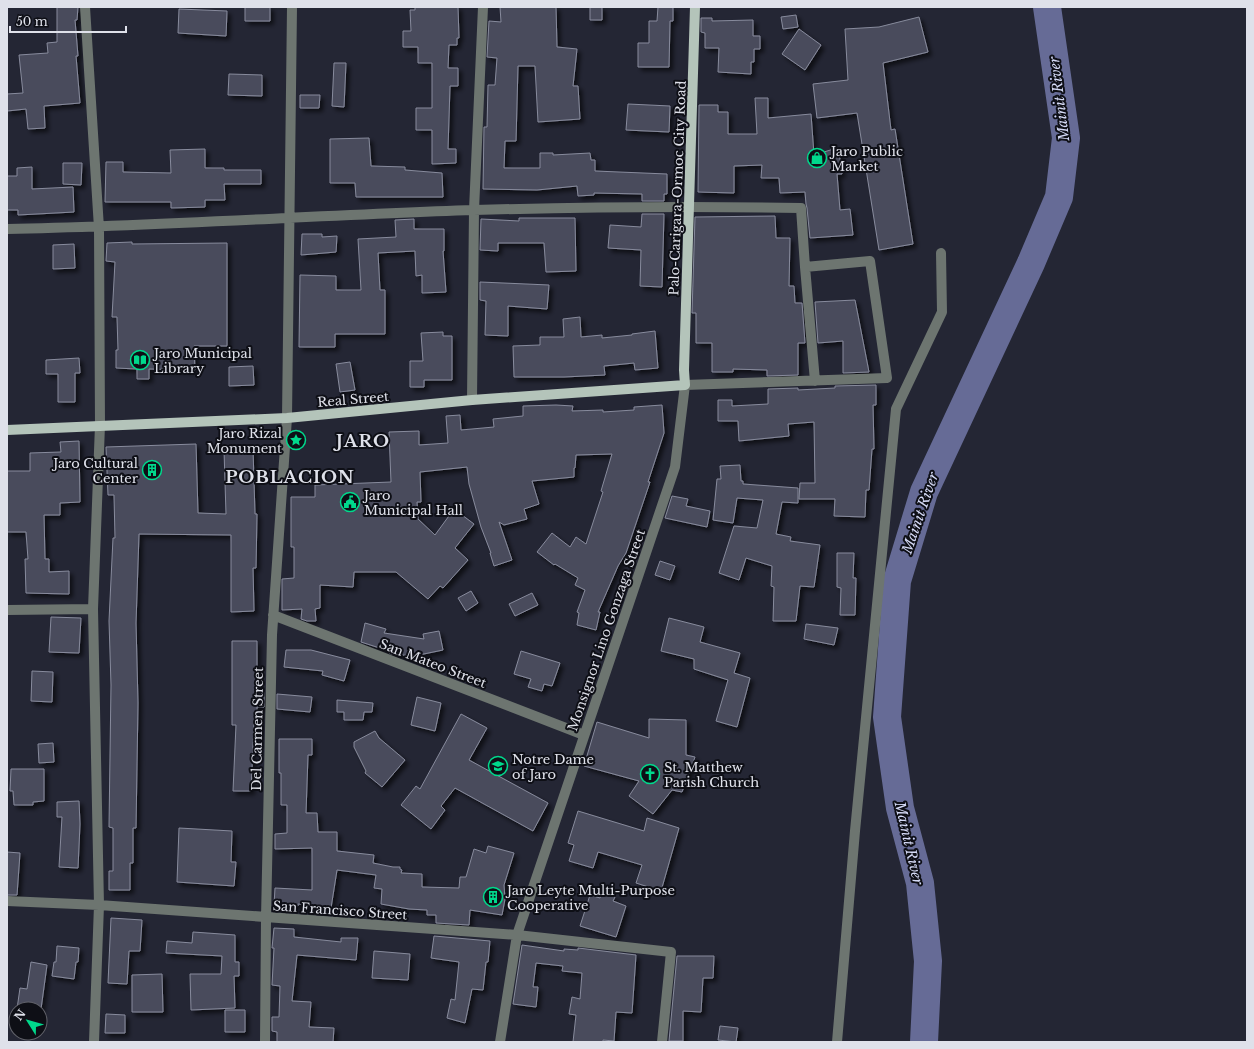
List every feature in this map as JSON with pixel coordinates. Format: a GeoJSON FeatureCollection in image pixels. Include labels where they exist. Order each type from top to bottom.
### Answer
{"type":"FeatureCollection","features":[{"type":"Feature","properties":{"kind":"main road","name":"Palo-Carigara-Ormoc City Road"},"geometry":{"type":"LineString","coordinates":[[685,385],[684,370],[695,7]]}},
{"type":"Feature","properties":{"kind":"main road","name":"Real Street"},"geometry":{"type":"LineString","coordinates":[[7,430],[287,418],[472,400],[685,385]]}},
{"type":"Feature","properties":{"kind":"street"},"geometry":{"type":"LineString","coordinates":[[85,7],[100,228],[100,425],[93,609],[99,905],[94,1042]]}},
{"type":"Feature","properties":{"kind":"street","name":"Del Carmen Street"},"geometry":{"type":"LineString","coordinates":[[265,1042],[266,918],[273,616],[287,418],[292,7]]}},
{"type":"Feature","properties":{"kind":"street"},"geometry":{"type":"LineString","coordinates":[[472,400],[474,210],[483,7]]}},
{"type":"Feature","properties":{"kind":"street"},"geometry":{"type":"LineString","coordinates":[[7,229],[100,228],[474,210],[690,206],[801,208],[816,381]]}},
{"type":"Feature","properties":{"kind":"street"},"geometry":{"type":"LineString","coordinates":[[837,1042],[855,831],[896,409],[942,312],[941,253]]}},
{"type":"Feature","properties":{"kind":"street"},"geometry":{"type":"LineString","coordinates":[[685,385],[887,378],[870,261],[806,267]]}},
{"type":"Feature","properties":{"kind":"street","name":"Monsignor Lino Gonzaga Street"},"geometry":{"type":"LineString","coordinates":[[500,1042],[517,936],[675,467],[685,385]]}},
{"type":"Feature","properties":{"kind":"street"},"geometry":{"type":"LineString","coordinates":[[7,610],[93,609]]}},
{"type":"Feature","properties":{"kind":"street","name":"San Mateo Street"},"geometry":{"type":"LineString","coordinates":[[273,616],[584,735]]}},
{"type":"Feature","properties":{"kind":"street","name":"San Francisco Street"},"geometry":{"type":"LineString","coordinates":[[7,901],[99,905],[517,936],[671,952],[662,1042]]}},
{"type":"Feature","properties":{"kind":"building"},"geometry":{"type":"Polygon","coordinates":[[[57,7],[78,7],[77,20],[75,20],[80,103],[44,106],[45,128],[28,129],[26,109],[7,111],[7,94],[23,93],[19,55],[48,53],[47,43],[57,42],[57,7]]]}},
{"type":"Feature","properties":{"kind":"building"},"geometry":{"type":"Polygon","coordinates":[[[245,7],[270,7],[270,21],[245,21],[245,7]]]}},
{"type":"Feature","properties":{"kind":"building"},"geometry":{"type":"Polygon","coordinates":[[[415,7],[458,7],[459,38],[457,38],[457,45],[449,45],[448,68],[458,68],[458,86],[450,86],[448,149],[456,149],[456,163],[432,164],[432,130],[416,130],[416,108],[432,108],[432,63],[418,63],[418,47],[403,47],[403,31],[411,31],[410,10],[415,10],[415,7]]]}},
{"type":"Feature","properties":{"kind":"building"},"geometry":{"type":"Polygon","coordinates":[[[500,7],[556,7],[557,47],[577,49],[573,86],[578,86],[580,119],[538,122],[535,66],[518,66],[516,141],[505,141],[504,168],[540,168],[540,153],[553,153],[553,155],[590,153],[591,160],[595,160],[595,171],[667,174],[667,194],[664,194],[664,201],[642,201],[642,194],[594,193],[594,195],[578,196],[577,186],[537,190],[483,189],[484,127],[487,127],[488,85],[495,85],[497,58],[487,57],[489,21],[501,22],[500,7]]]}},
{"type":"Feature","properties":{"kind":"building"},"geometry":{"type":"Polygon","coordinates":[[[590,7],[602,7],[602,20],[590,20],[590,7]]]}},
{"type":"Feature","properties":{"kind":"building"},"geometry":{"type":"Polygon","coordinates":[[[658,7],[673,7],[673,21],[670,21],[669,67],[638,67],[638,43],[649,43],[649,21],[657,21],[658,7]]]}},
{"type":"Feature","properties":{"kind":"building"},"geometry":{"type":"Polygon","coordinates":[[[179,9],[227,11],[226,36],[178,33],[179,9]]]}},
{"type":"Feature","properties":{"kind":"building"},"geometry":{"type":"Polygon","coordinates":[[[796,15],[798,27],[783,29],[781,17],[796,15]]]}},
{"type":"Feature","properties":{"kind":"building"},"geometry":{"type":"Polygon","coordinates":[[[919,17],[928,52],[883,63],[891,130],[895,129],[913,244],[879,250],[857,113],[817,118],[813,84],[848,80],[845,29],[879,27],[919,17]]]}},
{"type":"Feature","properties":{"kind":"building"},"geometry":{"type":"Polygon","coordinates":[[[701,18],[712,18],[712,21],[753,20],[753,36],[760,36],[760,49],[754,49],[754,62],[751,62],[751,74],[718,72],[719,48],[705,48],[705,33],[701,32],[701,18]]]}},
{"type":"Feature","properties":{"kind":"building"},"geometry":{"type":"Polygon","coordinates":[[[799,29],[821,45],[805,70],[782,54],[799,29]]]}},
{"type":"Feature","properties":{"kind":"building"},"geometry":{"type":"Polygon","coordinates":[[[334,63],[346,63],[344,107],[332,106],[334,63]]]}},
{"type":"Feature","properties":{"kind":"building"},"geometry":{"type":"Polygon","coordinates":[[[229,74],[262,75],[262,96],[228,95],[229,74]]]}},
{"type":"Feature","properties":{"kind":"building"},"geometry":{"type":"Polygon","coordinates":[[[300,95],[320,95],[319,108],[300,108],[300,95]]]}},
{"type":"Feature","properties":{"kind":"building"},"geometry":{"type":"Polygon","coordinates":[[[755,98],[768,98],[768,118],[811,114],[814,155],[837,148],[842,174],[837,174],[840,210],[850,209],[853,235],[810,238],[805,192],[780,193],[779,178],[761,178],[762,165],[734,166],[734,193],[698,192],[699,105],[718,105],[718,112],[728,112],[728,134],[757,134],[755,98]]]}},
{"type":"Feature","properties":{"kind":"building"},"geometry":{"type":"Polygon","coordinates":[[[628,104],[670,106],[669,132],[626,130],[628,104]]]}},
{"type":"Feature","properties":{"kind":"building"},"geometry":{"type":"Polygon","coordinates":[[[369,138],[371,166],[405,167],[405,170],[442,173],[443,197],[356,197],[355,183],[330,183],[330,139],[369,138]]]}},
{"type":"Feature","properties":{"kind":"building"},"geometry":{"type":"Polygon","coordinates":[[[205,149],[205,168],[224,168],[224,170],[261,170],[261,184],[224,184],[225,200],[205,200],[205,207],[171,208],[171,202],[105,202],[106,162],[123,162],[123,172],[171,173],[170,150],[205,149]]]}},
{"type":"Feature","properties":{"kind":"building"},"geometry":{"type":"Polygon","coordinates":[[[63,163],[82,163],[81,185],[63,184],[63,163]]]}},
{"type":"Feature","properties":{"kind":"building"},"geometry":{"type":"Polygon","coordinates":[[[32,167],[32,189],[73,187],[74,212],[18,215],[18,210],[7,210],[7,176],[17,176],[17,168],[32,167]]]}},
{"type":"Feature","properties":{"kind":"building"},"geometry":{"type":"Polygon","coordinates":[[[642,214],[664,214],[662,287],[640,286],[641,250],[608,248],[610,225],[641,227],[642,214]]]}},
{"type":"Feature","properties":{"kind":"building"},"geometry":{"type":"Polygon","coordinates":[[[775,216],[776,238],[790,238],[789,286],[794,286],[795,303],[802,303],[805,343],[798,343],[798,375],[767,376],[767,370],[733,369],[733,372],[712,372],[712,343],[696,343],[696,313],[692,313],[695,217],[775,216]]]}},
{"type":"Feature","properties":{"kind":"building"},"geometry":{"type":"Polygon","coordinates":[[[519,218],[575,218],[576,271],[546,272],[544,243],[498,243],[498,251],[480,250],[481,219],[519,221],[519,218]]]}},
{"type":"Feature","properties":{"kind":"building"},"geometry":{"type":"Polygon","coordinates":[[[414,219],[414,229],[444,229],[443,251],[446,292],[422,293],[422,275],[416,276],[415,251],[378,253],[380,290],[385,290],[385,334],[335,334],[335,347],[299,347],[300,275],[336,276],[336,290],[361,290],[358,239],[396,237],[395,220],[414,219]]]}},
{"type":"Feature","properties":{"kind":"building"},"geometry":{"type":"Polygon","coordinates":[[[302,234],[322,234],[322,237],[337,236],[336,252],[301,255],[302,234]]]}},
{"type":"Feature","properties":{"kind":"building"},"geometry":{"type":"Polygon","coordinates":[[[132,242],[132,244],[227,243],[227,346],[194,346],[195,370],[149,369],[149,379],[137,379],[137,369],[116,368],[116,350],[118,350],[117,317],[112,317],[115,262],[106,261],[107,243],[132,242]]]}},
{"type":"Feature","properties":{"kind":"building"},"geometry":{"type":"Polygon","coordinates":[[[74,244],[75,268],[53,269],[53,245],[74,244]]]}},
{"type":"Feature","properties":{"kind":"building"},"geometry":{"type":"Polygon","coordinates":[[[480,282],[549,285],[547,309],[508,306],[508,336],[485,335],[486,301],[480,300],[480,282]]]}},
{"type":"Feature","properties":{"kind":"building"},"geometry":{"type":"Polygon","coordinates":[[[855,300],[869,372],[843,373],[843,341],[818,343],[815,302],[855,300]]]}},
{"type":"Feature","properties":{"kind":"building"},"geometry":{"type":"Polygon","coordinates":[[[580,317],[581,337],[602,335],[602,338],[655,331],[658,368],[635,370],[634,363],[604,366],[605,375],[514,377],[513,346],[540,345],[540,337],[564,337],[563,319],[580,317]]]}},
{"type":"Feature","properties":{"kind":"building"},"geometry":{"type":"Polygon","coordinates":[[[443,332],[443,336],[452,336],[452,380],[424,380],[424,387],[410,387],[410,361],[423,361],[421,333],[443,332]]]}},
{"type":"Feature","properties":{"kind":"building"},"geometry":{"type":"Polygon","coordinates":[[[79,358],[80,373],[75,373],[75,402],[58,402],[58,374],[46,374],[46,360],[79,358]]]}},
{"type":"Feature","properties":{"kind":"building"},"geometry":{"type":"Polygon","coordinates":[[[350,362],[355,390],[340,392],[336,364],[350,362]]]}},
{"type":"Feature","properties":{"kind":"building"},"geometry":{"type":"Polygon","coordinates":[[[253,366],[254,385],[229,386],[229,367],[253,366]]]}},
{"type":"Feature","properties":{"kind":"building"},"geometry":{"type":"Polygon","coordinates":[[[876,385],[876,405],[873,405],[874,449],[872,449],[869,490],[866,490],[865,517],[834,516],[835,499],[799,499],[800,483],[815,483],[814,422],[788,424],[789,436],[739,441],[738,421],[718,421],[718,400],[732,400],[732,406],[768,404],[768,389],[798,388],[798,390],[835,388],[835,386],[876,385]]]}},
{"type":"Feature","properties":{"kind":"building"},"geometry":{"type":"Polygon","coordinates":[[[662,405],[664,433],[648,482],[650,482],[626,553],[618,566],[598,612],[600,612],[596,630],[577,625],[579,613],[577,612],[585,590],[575,585],[578,578],[555,564],[554,565],[537,552],[552,533],[570,547],[576,537],[586,544],[603,492],[601,491],[612,454],[576,455],[574,477],[532,481],[539,504],[524,509],[527,519],[504,525],[499,522],[512,560],[494,566],[469,484],[467,467],[420,472],[421,502],[417,502],[418,519],[435,535],[454,509],[474,524],[455,548],[468,560],[443,588],[440,586],[428,599],[396,572],[354,572],[353,587],[320,585],[320,608],[315,609],[316,621],[301,619],[302,609],[282,610],[282,579],[294,578],[294,547],[291,547],[291,497],[315,497],[315,485],[391,482],[389,432],[419,431],[419,445],[448,443],[446,416],[460,415],[461,430],[494,427],[493,419],[523,416],[523,406],[573,406],[572,411],[603,410],[603,412],[634,410],[634,407],[662,405]]]}},
{"type":"Feature","properties":{"kind":"building"},"geometry":{"type":"Polygon","coordinates":[[[79,441],[80,502],[60,503],[60,515],[44,515],[45,559],[49,559],[49,572],[69,571],[69,594],[26,593],[25,559],[28,559],[26,532],[7,532],[7,471],[30,471],[30,453],[61,452],[60,442],[79,441]]]}},
{"type":"Feature","properties":{"kind":"building"},"geometry":{"type":"Polygon","coordinates":[[[196,444],[198,513],[226,514],[224,450],[253,449],[255,514],[257,514],[256,568],[253,568],[254,611],[231,612],[231,535],[139,534],[136,623],[138,703],[136,828],[133,828],[133,863],[130,863],[130,890],[109,890],[109,871],[113,871],[113,828],[109,827],[111,685],[109,621],[113,538],[115,538],[114,495],[108,495],[106,447],[196,444]]]}},
{"type":"Feature","properties":{"kind":"building"},"geometry":{"type":"Polygon","coordinates":[[[740,465],[741,481],[743,481],[743,484],[798,488],[798,503],[782,502],[776,534],[791,537],[790,541],[820,545],[814,587],[800,586],[796,621],[773,621],[774,587],[771,586],[772,566],[746,558],[739,580],[719,573],[734,526],[757,528],[763,500],[737,498],[733,523],[713,520],[717,479],[721,479],[720,466],[740,465]]]}},
{"type":"Feature","properties":{"kind":"building"},"geometry":{"type":"Polygon","coordinates":[[[672,496],[688,499],[686,506],[710,511],[707,527],[665,518],[672,496]]]}},
{"type":"Feature","properties":{"kind":"building"},"geometry":{"type":"Polygon","coordinates":[[[837,553],[854,553],[853,578],[856,578],[855,615],[840,615],[841,588],[837,587],[837,553]]]}},
{"type":"Feature","properties":{"kind":"building"},"geometry":{"type":"Polygon","coordinates":[[[660,561],[675,566],[670,580],[655,575],[660,561]]]}},
{"type":"Feature","properties":{"kind":"building"},"geometry":{"type":"Polygon","coordinates":[[[471,591],[478,603],[466,611],[458,598],[471,591]]]}},
{"type":"Feature","properties":{"kind":"building"},"geometry":{"type":"Polygon","coordinates":[[[532,593],[538,605],[515,616],[509,604],[532,593]]]}},
{"type":"Feature","properties":{"kind":"building"},"geometry":{"type":"Polygon","coordinates":[[[51,617],[81,618],[79,653],[49,652],[51,617]]]}},
{"type":"Feature","properties":{"kind":"building"},"geometry":{"type":"Polygon","coordinates":[[[669,618],[704,627],[700,642],[740,653],[734,673],[750,678],[737,727],[716,721],[728,680],[694,669],[694,659],[661,651],[669,618]]]}},
{"type":"Feature","properties":{"kind":"building"},"geometry":{"type":"Polygon","coordinates":[[[365,623],[386,629],[384,633],[424,639],[423,634],[439,631],[443,650],[414,656],[391,654],[388,652],[389,651],[361,642],[365,623]]]}},
{"type":"Feature","properties":{"kind":"building"},"geometry":{"type":"Polygon","coordinates":[[[806,624],[838,628],[834,645],[804,639],[806,624]]]}},
{"type":"Feature","properties":{"kind":"building"},"geometry":{"type":"Polygon","coordinates":[[[232,641],[257,641],[257,692],[264,692],[264,707],[257,707],[257,724],[254,724],[251,791],[233,791],[236,725],[232,725],[232,641]]]}},
{"type":"Feature","properties":{"kind":"building"},"geometry":{"type":"Polygon","coordinates":[[[286,650],[311,650],[350,660],[344,681],[322,675],[323,671],[284,667],[286,650]]]}},
{"type":"Feature","properties":{"kind":"building"},"geometry":{"type":"Polygon","coordinates":[[[521,651],[560,663],[552,686],[544,684],[542,691],[528,687],[531,679],[514,674],[521,651]]]}},
{"type":"Feature","properties":{"kind":"building"},"geometry":{"type":"Polygon","coordinates":[[[32,671],[53,672],[52,702],[31,701],[32,671]]]}},
{"type":"Feature","properties":{"kind":"building"},"geometry":{"type":"Polygon","coordinates":[[[277,694],[312,697],[310,712],[277,709],[277,694]]]}},
{"type":"Feature","properties":{"kind":"building"},"geometry":{"type":"Polygon","coordinates":[[[417,697],[441,703],[435,731],[411,725],[417,697]]]}},
{"type":"Feature","properties":{"kind":"building"},"geometry":{"type":"Polygon","coordinates":[[[337,700],[373,703],[372,712],[364,712],[363,720],[344,720],[344,712],[337,712],[337,700]]]}},
{"type":"Feature","properties":{"kind":"building"},"geometry":{"type":"Polygon","coordinates":[[[461,714],[487,728],[469,760],[548,803],[533,831],[455,788],[441,806],[445,810],[431,829],[401,805],[416,786],[420,789],[461,714]]]}},
{"type":"Feature","properties":{"kind":"building","name":"St. Matthew Parish Church"},"geometry":{"type":"Polygon","coordinates":[[[649,719],[686,720],[686,755],[695,757],[682,792],[672,790],[653,814],[629,796],[639,781],[584,766],[597,722],[649,738],[649,719]]]}},
{"type":"Feature","properties":{"kind":"building"},"geometry":{"type":"Polygon","coordinates":[[[375,731],[379,738],[405,760],[382,787],[365,773],[366,771],[354,747],[354,742],[375,731]]]}},
{"type":"Feature","properties":{"kind":"building"},"geometry":{"type":"Polygon","coordinates":[[[279,739],[312,739],[312,755],[308,755],[306,813],[317,813],[318,832],[337,832],[337,851],[374,855],[373,863],[400,867],[402,870],[401,873],[422,874],[422,887],[459,888],[460,877],[466,877],[474,849],[486,853],[488,846],[514,853],[504,885],[505,899],[502,915],[470,910],[469,925],[436,923],[436,915],[427,915],[427,910],[409,909],[381,904],[382,889],[374,888],[376,875],[337,870],[331,908],[298,904],[298,906],[274,905],[275,888],[312,890],[312,848],[275,849],[275,834],[287,833],[287,805],[281,805],[279,739]]]}},
{"type":"Feature","properties":{"kind":"building"},"geometry":{"type":"Polygon","coordinates":[[[53,743],[54,762],[39,763],[38,744],[53,743]]]}},
{"type":"Feature","properties":{"kind":"building"},"geometry":{"type":"Polygon","coordinates":[[[11,769],[44,769],[44,801],[33,802],[33,805],[14,805],[13,791],[10,791],[11,769]]]}},
{"type":"Feature","properties":{"kind":"building"},"geometry":{"type":"Polygon","coordinates":[[[79,801],[80,824],[78,868],[59,867],[62,817],[57,817],[57,802],[79,801]]]}},
{"type":"Feature","properties":{"kind":"building"},"geometry":{"type":"Polygon","coordinates":[[[578,811],[644,831],[647,818],[679,828],[661,891],[636,883],[642,865],[598,852],[593,868],[569,861],[574,845],[568,843],[578,811]]]}},
{"type":"Feature","properties":{"kind":"building"},"geometry":{"type":"Polygon","coordinates":[[[179,828],[232,831],[231,862],[236,862],[234,886],[177,882],[179,828]]]}},
{"type":"Feature","properties":{"kind":"building"},"geometry":{"type":"Polygon","coordinates":[[[7,852],[20,853],[17,895],[7,895],[7,852]]]}},
{"type":"Feature","properties":{"kind":"building"},"geometry":{"type":"Polygon","coordinates":[[[602,893],[615,897],[613,901],[626,906],[616,937],[580,926],[590,895],[600,898],[602,893]]]}},
{"type":"Feature","properties":{"kind":"building"},"geometry":{"type":"Polygon","coordinates":[[[111,918],[142,920],[140,951],[129,951],[127,984],[108,983],[111,918]]]}},
{"type":"Feature","properties":{"kind":"building"},"geometry":{"type":"Polygon","coordinates":[[[274,928],[294,929],[294,937],[341,942],[341,938],[358,938],[356,960],[297,955],[292,1001],[311,1002],[309,1027],[334,1028],[333,1042],[277,1042],[277,1032],[272,1031],[272,1017],[279,1017],[280,986],[272,985],[274,948],[272,948],[274,928]]]}},
{"type":"Feature","properties":{"kind":"building"},"geometry":{"type":"Polygon","coordinates":[[[193,932],[235,935],[235,962],[239,962],[239,976],[234,976],[235,1008],[191,1010],[190,974],[221,974],[222,956],[166,953],[167,941],[192,943],[193,932]]]}},
{"type":"Feature","properties":{"kind":"building"},"geometry":{"type":"Polygon","coordinates":[[[434,936],[490,941],[483,990],[472,989],[465,1023],[447,1018],[451,999],[455,1000],[459,962],[431,958],[434,936]]]}},
{"type":"Feature","properties":{"kind":"building"},"geometry":{"type":"Polygon","coordinates":[[[522,945],[564,951],[564,949],[578,950],[578,948],[636,955],[632,1013],[616,1012],[614,1041],[603,1040],[603,1042],[573,1042],[576,1015],[569,1014],[572,997],[580,999],[582,973],[562,971],[563,966],[536,963],[533,987],[538,987],[536,1007],[513,1004],[522,945]]]}},
{"type":"Feature","properties":{"kind":"building"},"geometry":{"type":"Polygon","coordinates":[[[57,946],[79,948],[78,962],[76,962],[74,979],[52,976],[54,962],[56,962],[57,946]]]}},
{"type":"Feature","properties":{"kind":"building"},"geometry":{"type":"Polygon","coordinates":[[[374,951],[410,954],[408,980],[372,978],[374,951]]]}},
{"type":"Feature","properties":{"kind":"building"},"geometry":{"type":"Polygon","coordinates":[[[677,956],[714,956],[713,978],[703,978],[701,1012],[683,1011],[683,1041],[669,1041],[677,956]]]}},
{"type":"Feature","properties":{"kind":"building"},"geometry":{"type":"Polygon","coordinates":[[[31,962],[47,965],[42,1001],[18,1001],[20,988],[27,989],[31,962]]]}},
{"type":"Feature","properties":{"kind":"building"},"geometry":{"type":"Polygon","coordinates":[[[162,974],[163,1012],[132,1012],[132,975],[162,974]]]}},
{"type":"Feature","properties":{"kind":"building"},"geometry":{"type":"Polygon","coordinates":[[[225,1010],[245,1010],[245,1032],[225,1032],[225,1010]]]}},
{"type":"Feature","properties":{"kind":"building"},"geometry":{"type":"Polygon","coordinates":[[[106,1014],[125,1015],[125,1033],[105,1033],[106,1014]]]}},
{"type":"Feature","properties":{"kind":"building"},"geometry":{"type":"Polygon","coordinates":[[[720,1026],[738,1028],[736,1042],[718,1040],[720,1026]]]}},
{"type":"Feature","properties":{"kind":"waterway","name":"Mainit River"},"geometry":{"type":"LineString","coordinates":[[924,1042],[928,961],[920,883],[900,808],[887,717],[897,581],[924,492],[1031,263],[1059,197],[1066,138],[1047,7]]}},
{"type":"Feature","properties":{"kind":"place","name":"Jaro Public Market"},"geometry":{"type":"Point","coordinates":[817,158]}},
{"type":"Feature","properties":{"kind":"place","name":"Jaro Municipal Library"},"geometry":{"type":"Point","coordinates":[140,360]}},
{"type":"Feature","properties":{"kind":"place","name":"Jaro Rizal Monument"},"geometry":{"type":"Point","coordinates":[296,440]}},
{"type":"Feature","properties":{"kind":"place","name":"Jaro Cultural Center"},"geometry":{"type":"Point","coordinates":[152,470]}},
{"type":"Feature","properties":{"kind":"place","name":"Jaro Municipal Hall"},"geometry":{"type":"Point","coordinates":[350,502]}},
{"type":"Feature","properties":{"kind":"place","name":"Notre Dame of Jaro"},"geometry":{"type":"Point","coordinates":[498,766]}},
{"type":"Feature","properties":{"kind":"place","name":"St. Matthew Parish Church"},"geometry":{"type":"Point","coordinates":[650,774]}},
{"type":"Feature","properties":{"kind":"place","name":"Jaro Leyte Multi-Purpose Cooperative"},"geometry":{"type":"Point","coordinates":[493,897]}},
{"type":"Feature","properties":{"kind":"district","name":"JARO"},"geometry":{"type":"Point","coordinates":[363,441]}},
{"type":"Feature","properties":{"kind":"district","name":"POBLACION"},"geometry":{"type":"Point","coordinates":[290,477]}}]}
